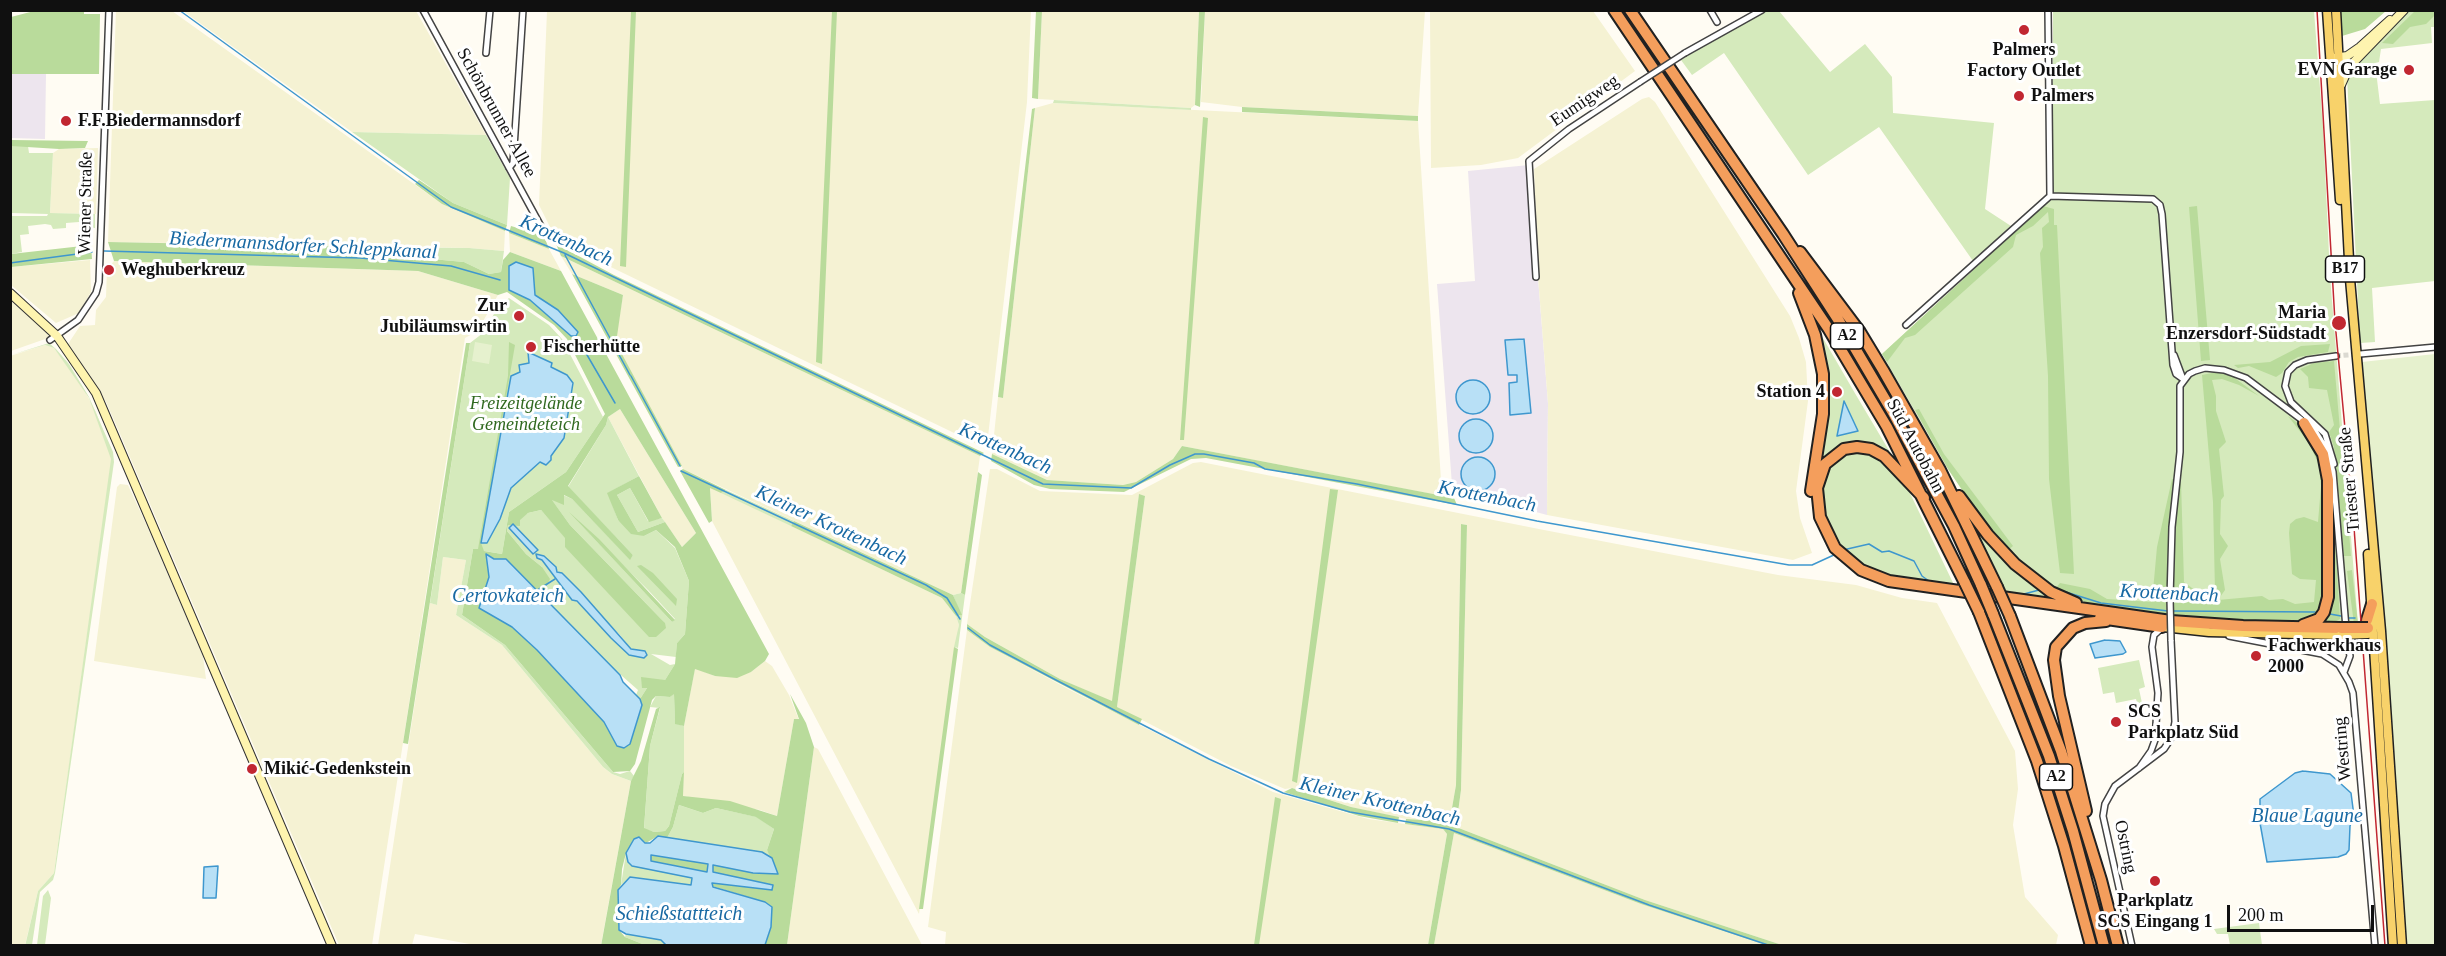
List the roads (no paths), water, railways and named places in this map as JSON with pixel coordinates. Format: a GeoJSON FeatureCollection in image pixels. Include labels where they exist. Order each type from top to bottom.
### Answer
{"type":"FeatureCollection","features":[{"type":"Feature","properties":{"kind":"highway","name":"Süd Autobahn"},"geometry":{"type":"LineString","coordinates":[[1614,10],[1792,273],[1887,427],[1924,498],[1979,612],[2037,760],[2064,846],[2091,945]]}},
{"type":"Feature","properties":{"kind":"highway","name":"Süd Autobahn"},"geometry":{"type":"LineString","coordinates":[[1630,10],[1783,234],[1892,411],[1954,526],[1993,614],[2049,756],[2073,831],[2104,945]]}},
{"type":"Feature","properties":{"kind":"highway"},"geometry":{"type":"LineString","coordinates":[[1783,234],[1809,263],[1860,332],[1940,470],[2010,616],[2061,751],[2101,880]]}},
{"type":"Feature","properties":{"kind":"highway"},"geometry":{"type":"LineString","coordinates":[[1792,273],[1815,335],[1823,374],[1823,414],[1810,488],[1814,519],[1832,550],[1844,562],[1865,579],[1889,587],[2010,602],[2162,627]]}},
{"type":"Feature","properties":{"kind":"highway"},"geometry":{"type":"LineString","coordinates":[[2284,627],[2311,624],[2319,619],[2324,612],[2328,597],[2328,480],[2323,454],[2304,423]]}},
{"type":"Feature","properties":{"kind":"highway"},"geometry":{"type":"LineString","coordinates":[[1832,550],[1820,517],[1817,488],[1825,464],[1844,449],[1864,448],[1884,456],[1924,498]]}},
{"type":"Feature","properties":{"kind":"highway"},"geometry":{"type":"LineString","coordinates":[[1940,470],[1988,535],[2039,584],[2051,592],[2118,618]]}},
{"type":"Feature","properties":{"kind":"highway"},"geometry":{"type":"LineString","coordinates":[[2118,945],[2059,696],[2054,660],[2060,642],[2073,628],[2118,618],[2341,632],[2369,631],[2372,604]]}},
{"type":"Feature","properties":{"kind":"main road","name":"Triester Straße"},"geometry":{"type":"LineString","coordinates":[[2327,10],[2341,87],[2369,631],[2402,945]]}},
{"type":"Feature","properties":{"kind":"main road","name":"Triester Straße"},"geometry":{"type":"LineString","coordinates":[[2336,10],[2338,39],[2335,60],[2351,353],[2372,604]]}},
{"type":"Feature","properties":{"kind":"main road"},"geometry":{"type":"LineString","coordinates":[[2335,60],[2355,51],[2402,10]]}},
{"type":"Feature","properties":{"kind":"main road"},"geometry":{"type":"LineString","coordinates":[[2341,87],[2345,72],[2402,10]]}},
{"type":"Feature","properties":{"kind":"main road"},"geometry":{"type":"LineString","coordinates":[[2338,39],[2344,46],[2355,51]]}},
{"type":"Feature","properties":{"kind":"main road"},"geometry":{"type":"LineString","coordinates":[[2335,60],[2355,61]]}},
{"type":"Feature","properties":{"kind":"main road"},"geometry":{"type":"LineString","coordinates":[[10,293],[54,338],[86,376],[109,420],[332,945]]}},
{"type":"Feature","properties":{"kind":"main road"},"geometry":{"type":"LineString","coordinates":[[2162,627],[2210,632],[2341,632]]}},
{"type":"Feature","properties":{"kind":"main road"},"geometry":{"type":"LineString","coordinates":[[2369,631],[2374,652],[2393,945]]}},
{"type":"Feature","properties":{"kind":"street","name":"Wiener Straße"},"geometry":{"type":"LineString","coordinates":[[54,338],[87,309],[99,282],[109,10]]}},
{"type":"Feature","properties":{"kind":"street","name":"Schönbrunner Allee"},"geometry":{"type":"LineString","coordinates":[[423,10],[543,230]]}},
{"type":"Feature","properties":{"kind":"street"},"geometry":{"type":"LineString","coordinates":[[486,52],[490,10]]}},
{"type":"Feature","properties":{"kind":"street"},"geometry":{"type":"LineString","coordinates":[[509,168],[513,163],[523,10]]}},
{"type":"Feature","properties":{"kind":"street"},"geometry":{"type":"LineString","coordinates":[[1710,10],[1717,22]]}},
{"type":"Feature","properties":{"kind":"street","name":"Eumigweg"},"geometry":{"type":"LineString","coordinates":[[1536,277],[1529,161],[1569,129],[1640,82],[1685,53],[1762,10]]}},
{"type":"Feature","properties":{"kind":"street"},"geometry":{"type":"LineString","coordinates":[[2048,10],[2050,196]]}},
{"type":"Feature","properties":{"kind":"street"},"geometry":{"type":"LineString","coordinates":[[1906,325],[2050,196],[2146,198],[2157,201],[2162,214],[2173,364],[2176,374],[2183,380],[2189,374],[2205,368],[2232,372],[2246,378],[2322,440],[2333,472]]}},
{"type":"Feature","properties":{"kind":"street"},"geometry":{"type":"LineString","coordinates":[[2360,354],[2436,347]]}},
{"type":"Feature","properties":{"kind":"street"},"geometry":{"type":"LineString","coordinates":[[2210,632],[2322,654],[2344,672],[2350,656],[2331,448],[2325,434],[2291,402],[2285,386],[2288,372],[2295,365],[2307,360],[2336,356]]}},
{"type":"Feature","properties":{"kind":"street","name":"Ostring"},"geometry":{"type":"LineString","coordinates":[[2132,945],[2103,816],[2112,791],[2164,749],[2172,737],[2175,722],[2170,598],[2172,527],[2180,452],[2179,396],[2183,380]]}},
{"type":"Feature","properties":{"kind":"street"},"geometry":{"type":"LineString","coordinates":[[2138,769],[2156,740],[2158,693],[2152,647],[2154,635],[2162,627]]}},
{"type":"Feature","properties":{"kind":"street","name":"Westring"},"geometry":{"type":"LineString","coordinates":[[2344,672],[2353,693],[2375,945]]}},
{"type":"Feature","properties":{"kind":"water"},"geometry":{"type":"Polygon","coordinates":[[[516,262],[533,268],[535,295],[558,310],[578,332],[576,336],[571,336],[530,300],[509,290],[509,266],[516,262]]]}},
{"type":"Feature","properties":{"kind":"water"},"geometry":{"type":"Polygon","coordinates":[[[1524,339],[1531,413],[1510,415],[1509,383],[1517,382],[1517,375],[1508,375],[1505,340],[1524,339]]]}},
{"type":"Feature","properties":{"kind":"water"},"geometry":{"type":"Polygon","coordinates":[[[528,352],[552,363],[551,367],[567,375],[573,383],[564,438],[546,465],[540,462],[511,488],[500,519],[487,543],[481,543],[511,376],[520,372],[519,365],[529,363],[528,352]]]}},
{"type":"Feature","properties":{"kind":"water"},"geometry":{"type":"Polygon","coordinates":[[[1473,380],[1485,385],[1490,397],[1485,409],[1473,414],[1461,409],[1456,397],[1461,385],[1473,380]]]}},
{"type":"Feature","properties":{"kind":"water"},"geometry":{"type":"Polygon","coordinates":[[[1844,401],[1858,431],[1837,436],[1844,401]]]}},
{"type":"Feature","properties":{"kind":"water"},"geometry":{"type":"Polygon","coordinates":[[[1476,419],[1488,424],[1493,436],[1488,448],[1476,453],[1464,448],[1459,436],[1464,424],[1476,419]]]}},
{"type":"Feature","properties":{"kind":"water"},"geometry":{"type":"Polygon","coordinates":[[[1478,457],[1490,462],[1495,474],[1490,486],[1478,491],[1466,486],[1461,474],[1466,462],[1478,457]]]}},
{"type":"Feature","properties":{"kind":"water"},"geometry":{"type":"Polygon","coordinates":[[[513,524],[538,550],[533,554],[509,528],[513,524]]]}},
{"type":"Feature","properties":{"kind":"water","name":"Certovkateich"},"geometry":{"type":"Polygon","coordinates":[[[486,554],[494,559],[506,559],[620,675],[623,682],[640,699],[642,705],[630,744],[624,748],[617,746],[604,722],[537,650],[512,627],[479,608],[489,577],[486,554]]]}},
{"type":"Feature","properties":{"kind":"water"},"geometry":{"type":"Polygon","coordinates":[[[536,554],[544,556],[556,567],[557,572],[562,573],[581,592],[631,649],[645,651],[647,655],[644,658],[629,655],[577,601],[572,600],[536,554]]]}},
{"type":"Feature","properties":{"kind":"water"},"geometry":{"type":"Polygon","coordinates":[[[2105,640],[2120,641],[2126,652],[2095,658],[2090,644],[2105,640]]]}},
{"type":"Feature","properties":{"kind":"water","name":"Blaue Lagune"},"geometry":{"type":"Polygon","coordinates":[[[2303,771],[2330,774],[2351,793],[2354,816],[2350,826],[2349,850],[2338,857],[2267,862],[2260,823],[2260,799],[2295,773],[2303,771]]]}},
{"type":"Feature","properties":{"kind":"water","name":"Schießstattteich"},"geometry":{"type":"Polygon","coordinates":[[[658,836],[762,852],[772,858],[778,874],[753,873],[713,865],[713,872],[773,885],[772,890],[712,883],[713,887],[765,902],[772,907],[771,927],[765,945],[666,945],[661,940],[626,934],[619,930],[618,890],[630,877],[691,885],[692,878],[632,866],[628,862],[626,853],[634,839],[639,837],[645,843],[650,843],[658,836]],[[651,855],[651,861],[707,872],[708,864],[651,855]]]}},
{"type":"Feature","properties":{"kind":"water"},"geometry":{"type":"Polygon","coordinates":[[[218,866],[216,898],[203,898],[204,867],[218,866]]]}},
{"type":"Feature","properties":{"kind":"waterway","name":"Krottenbach"},"geometry":{"type":"LineString","coordinates":[[179,10],[451,207],[564,253],[1043,484],[1131,488],[1170,465],[1195,454],[1204,454],[1254,463],[1265,469],[1357,484],[1537,521],[1789,565],[1812,565],[1836,554]]}},
{"type":"Feature","properties":{"kind":"waterway","name":"Biedermannsdorfer Schleppkanal"},"geometry":{"type":"LineString","coordinates":[[104,251],[360,258],[451,266],[500,280]]}},
{"type":"Feature","properties":{"kind":"waterway","name":"Biedermannsdorfer Schleppkanal"},"geometry":{"type":"LineString","coordinates":[[10,263],[92,252]]}},
{"type":"Feature","properties":{"kind":"waterway","name":"Kleiner Krottenbach"},"geometry":{"type":"LineString","coordinates":[[565,255],[630,375]]}},
{"type":"Feature","properties":{"kind":"waterway","name":"Biedermannsdorfer Schleppkanal"},"geometry":{"type":"LineString","coordinates":[[576,336],[615,403]]}},
{"type":"Feature","properties":{"kind":"waterway","name":"Kleiner Krottenbach"},"geometry":{"type":"LineString","coordinates":[[631,376],[680,466]]}},
{"type":"Feature","properties":{"kind":"waterway","name":"Kleiner Krottenbach"},"geometry":{"type":"LineString","coordinates":[[681,471],[926,585],[947,598],[960,619]]}},
{"type":"Feature","properties":{"kind":"waterway","name":"Krottenbach"},"geometry":{"type":"LineString","coordinates":[[1843,550],[1869,544],[1882,552],[1889,551],[1914,561],[1922,576],[1929,581]]}},
{"type":"Feature","properties":{"kind":"waterway"},"geometry":{"type":"LineString","coordinates":[[536,591],[555,579]]}},
{"type":"Feature","properties":{"kind":"waterway","name":"Krottenbach"},"geometry":{"type":"LineString","coordinates":[[2053,588],[2101,603],[2168,611]]}},
{"type":"Feature","properties":{"kind":"waterway","name":"Krottenbach"},"geometry":{"type":"LineString","coordinates":[[2024,594],[2039,590]]}},
{"type":"Feature","properties":{"kind":"waterway","name":"Krottenbach"},"geometry":{"type":"LineString","coordinates":[[2173,611],[2315,612]]}},
{"type":"Feature","properties":{"kind":"waterway","name":"Krottenbach"},"geometry":{"type":"LineString","coordinates":[[2330,614],[2341,616]]}},
{"type":"Feature","properties":{"kind":"waterway","name":"Krottenbach"},"geometry":{"type":"LineString","coordinates":[[2349,618],[2355,618]]}},
{"type":"Feature","properties":{"kind":"waterway","name":"Kleiner Krottenbach"},"geometry":{"type":"LineString","coordinates":[[968,628],[990,645],[1054,679],[1209,759],[1283,793],[1350,812],[1449,829],[1649,905],[1771,946]]}},
{"type":"Feature","properties":{"kind":"tunnel"},"geometry":{"type":"LineString","coordinates":[[2336,356],[2359,354]]}},
{"type":"Feature","properties":{"kind":"tram line"},"geometry":{"type":"LineString","coordinates":[[2317,10],[2335,322],[2353,514],[2385,946]]}},
{"type":"Feature","properties":{"kind":"place","name":"Palmers Factory Outlet"},"geometry":{"type":"Point","coordinates":[2024,30]}},
{"type":"Feature","properties":{"kind":"place","name":"EVN Garage"},"geometry":{"type":"Point","coordinates":[2409,70]}},
{"type":"Feature","properties":{"kind":"place","name":"Palmers"},"geometry":{"type":"Point","coordinates":[2019,96]}},
{"type":"Feature","properties":{"kind":"place","name":"F.F.Biedermannsdorf"},"geometry":{"type":"Point","coordinates":[66,121]}},
{"type":"Feature","properties":{"kind":"place","name":"Weghuberkreuz"},"geometry":{"type":"Point","coordinates":[109,270]}},
{"type":"Feature","properties":{"kind":"place","name":"Zur Jubiläumswirtin"},"geometry":{"type":"Point","coordinates":[519,316]}},
{"type":"Feature","properties":{"kind":"place","name":"Maria Enzersdorf-Südstadt"},"geometry":{"type":"Point","coordinates":[2339,323]}},
{"type":"Feature","properties":{"kind":"place","name":"Fischerhütte"},"geometry":{"type":"Point","coordinates":[531,347]}},
{"type":"Feature","properties":{"kind":"place","name":"Station 4"},"geometry":{"type":"Point","coordinates":[1837,392]}},
{"type":"Feature","properties":{"kind":"place","name":"Fachwerkhaus 2000"},"geometry":{"type":"Point","coordinates":[2256,656]}},
{"type":"Feature","properties":{"kind":"place","name":"SCS Parkplatz Süd"},"geometry":{"type":"Point","coordinates":[2116,722]}},
{"type":"Feature","properties":{"kind":"place","name":"Mikić-Gedenkstein"},"geometry":{"type":"Point","coordinates":[252,769]}},
{"type":"Feature","properties":{"kind":"place","name":"Parkplatz SCS Eingang 1"},"geometry":{"type":"Point","coordinates":[2155,881]}},
{"type":"Feature","properties":{"kind":"park label","name":"Freizeitgelände Gemeindeteich"},"geometry":{"type":"Point","coordinates":[526,414]}}]}
